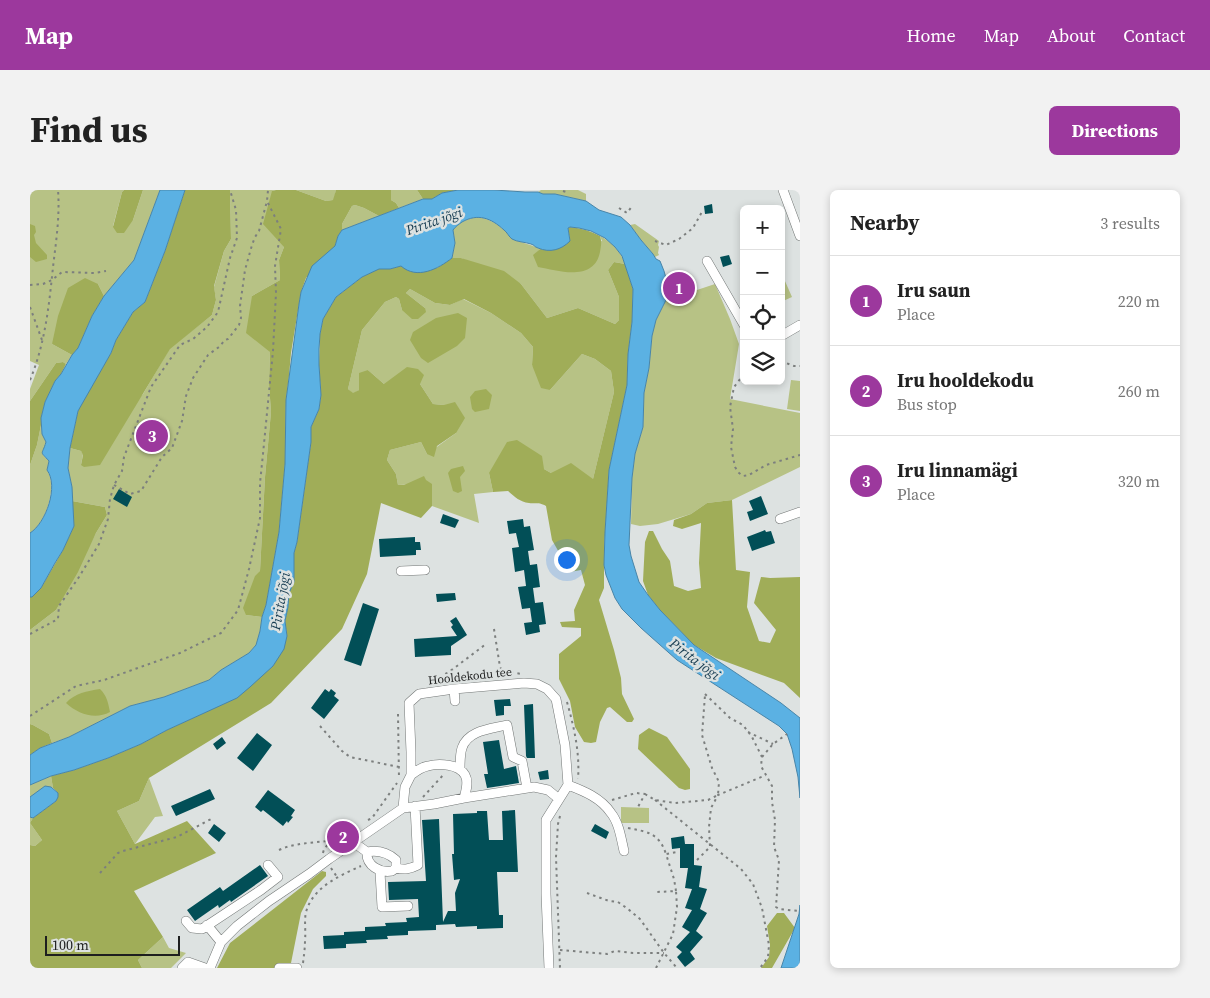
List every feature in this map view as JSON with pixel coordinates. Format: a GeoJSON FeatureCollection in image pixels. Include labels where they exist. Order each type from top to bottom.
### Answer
{"type":"FeatureCollection","features":[{"type":"Feature","properties":{"kind":"street"},"geometry":{"type":"LineString","coordinates":[[784,190],[800,236]]}},
{"type":"Feature","properties":{"kind":"street"},"geometry":{"type":"LineString","coordinates":[[707,261],[740,317]]}},
{"type":"Feature","properties":{"kind":"street"},"geometry":{"type":"LineString","coordinates":[[785,334],[800,325]]}},
{"type":"Feature","properties":{"kind":"street"},"geometry":{"type":"LineString","coordinates":[[780,519],[800,512]]}},
{"type":"Feature","properties":{"kind":"street"},"geometry":{"type":"LineString","coordinates":[[401,572],[425,570]]}},
{"type":"Feature","properties":{"kind":"street","name":"Hooldekodu tee"},"geometry":{"type":"LineString","coordinates":[[403,808],[406,787],[411,775],[408,703],[419,694],[524,683],[537,684],[547,689],[556,699],[565,745],[568,784]]}},
{"type":"Feature","properties":{"kind":"street"},"geometry":{"type":"LineString","coordinates":[[454,689],[455,701]]}},
{"type":"Feature","properties":{"kind":"street"},"geometry":{"type":"LineString","coordinates":[[455,767],[468,737],[507,725],[513,756],[522,761],[527,788]]}},
{"type":"Feature","properties":{"kind":"street"},"geometry":{"type":"LineString","coordinates":[[411,775],[419,769],[429,766],[455,767],[466,776],[467,789],[464,798]]}},
{"type":"Feature","properties":{"kind":"street"},"geometry":{"type":"LineString","coordinates":[[549,968],[546,820],[568,784],[587,792],[599,800],[612,813],[618,826],[624,851]]}},
{"type":"Feature","properties":{"kind":"street"},"geometry":{"type":"LineString","coordinates":[[210,968],[222,942],[237,926],[351,838],[403,808],[534,787],[548,790],[559,799]]}},
{"type":"Feature","properties":{"kind":"street"},"geometry":{"type":"LineString","coordinates":[[351,838],[380,872],[392,871],[396,868],[410,869],[418,865],[415,806]]}},
{"type":"Feature","properties":{"kind":"street"},"geometry":{"type":"LineString","coordinates":[[368,857],[373,851],[383,852],[396,860],[396,868]]}},
{"type":"Feature","properties":{"kind":"street"},"geometry":{"type":"LineString","coordinates":[[186,921],[192,928],[202,929],[261,890],[278,877],[268,865]]}},
{"type":"Feature","properties":{"kind":"street"},"geometry":{"type":"LineString","coordinates":[[380,872],[382,907],[408,906]]}},
{"type":"Feature","properties":{"kind":"street"},"geometry":{"type":"LineString","coordinates":[[261,890],[269,901]]}},
{"type":"Feature","properties":{"kind":"street"},"geometry":{"type":"LineString","coordinates":[[207,925],[222,942]]}},
{"type":"Feature","properties":{"kind":"street"},"geometry":{"type":"LineString","coordinates":[[182,968],[188,962],[205,968]]}},
{"type":"Feature","properties":{"kind":"street"},"geometry":{"type":"LineString","coordinates":[[279,968],[297,968]]}},
{"type":"Feature","properties":{"kind":"path"},"geometry":{"type":"LineString","coordinates":[[30,380],[37,364],[47,320],[57,230],[58,190]]}},
{"type":"Feature","properties":{"kind":"path"},"geometry":{"type":"LineString","coordinates":[[30,634],[58,619],[59,606],[99,544],[108,519],[110,499],[114,485],[122,472],[124,457],[151,387],[180,345],[193,339],[218,312],[236,238],[236,210],[230,190]]}},
{"type":"Feature","properties":{"kind":"path"},"geometry":{"type":"LineString","coordinates":[[114,485],[130,494],[141,491],[162,457],[172,448],[182,421],[186,396],[193,378],[208,355],[225,340],[228,340],[239,325],[245,270],[255,237],[260,231],[267,201],[266,190]]}},
{"type":"Feature","properties":{"kind":"path"},"geometry":{"type":"LineString","coordinates":[[30,716],[76,686],[104,680],[180,652],[221,633],[238,610],[260,518],[262,454],[273,351],[276,293],[275,266],[281,229],[267,201]]}},
{"type":"Feature","properties":{"kind":"path"},"geometry":{"type":"LineString","coordinates":[[620,208],[627,213],[633,205]]}},
{"type":"Feature","properties":{"kind":"path"},"geometry":{"type":"LineString","coordinates":[[655,241],[666,245],[679,239],[693,228],[702,210]]}},
{"type":"Feature","properties":{"kind":"path"},"geometry":{"type":"LineString","coordinates":[[30,286],[43,284],[62,272],[106,272]]}},
{"type":"Feature","properties":{"kind":"path"},"geometry":{"type":"LineString","coordinates":[[30,307],[42,341]]}},
{"type":"Feature","properties":{"kind":"path"},"geometry":{"type":"LineString","coordinates":[[785,363],[800,366]]}},
{"type":"Feature","properties":{"kind":"path"},"geometry":{"type":"LineString","coordinates":[[740,379],[734,386],[730,407],[733,429],[730,447],[735,467],[739,473],[743,476],[749,475],[766,465],[800,455]]}},
{"type":"Feature","properties":{"kind":"path"},"geometry":{"type":"LineString","coordinates":[[422,686],[449,672],[486,644]]}},
{"type":"Feature","properties":{"kind":"path"},"geometry":{"type":"LineString","coordinates":[[697,860],[710,847],[710,808],[718,795],[719,782],[712,768],[702,735],[705,694],[730,718],[743,725],[762,757]]}},
{"type":"Feature","properties":{"kind":"path"},"geometry":{"type":"LineString","coordinates":[[366,822],[372,818],[399,779],[398,714]]}},
{"type":"Feature","properties":{"kind":"path"},"geometry":{"type":"LineString","coordinates":[[320,726],[342,751],[350,757],[404,768],[411,775]]}},
{"type":"Feature","properties":{"kind":"path"},"geometry":{"type":"LineString","coordinates":[[748,732],[773,744]]}},
{"type":"Feature","properties":{"kind":"path"},"geometry":{"type":"LineString","coordinates":[[787,734],[773,744],[762,757],[761,766],[772,786],[775,820],[774,847],[779,860],[776,907],[799,911]]}},
{"type":"Feature","properties":{"kind":"path"},"geometry":{"type":"LineString","coordinates":[[415,806],[455,767]]}},
{"type":"Feature","properties":{"kind":"path"},"geometry":{"type":"LineString","coordinates":[[655,800],[675,803],[708,800],[766,775]]}},
{"type":"Feature","properties":{"kind":"path"},"geometry":{"type":"LineString","coordinates":[[599,800],[614,799],[636,793],[645,794],[740,869],[753,884],[762,908],[770,945],[768,956],[760,968]]}},
{"type":"Feature","properties":{"kind":"path"},"geometry":{"type":"LineString","coordinates":[[638,807],[645,794]]}},
{"type":"Feature","properties":{"kind":"path"},"geometry":{"type":"LineString","coordinates":[[100,873],[123,850],[177,836],[214,818]]}},
{"type":"Feature","properties":{"kind":"path"},"geometry":{"type":"LineString","coordinates":[[618,826],[656,836],[663,846],[674,879],[677,907],[673,934],[656,968]]}},
{"type":"Feature","properties":{"kind":"path"},"geometry":{"type":"LineString","coordinates":[[343,838],[351,838]]}},
{"type":"Feature","properties":{"kind":"path"},"geometry":{"type":"LineString","coordinates":[[279,850],[289,845],[332,842]]}},
{"type":"Feature","properties":{"kind":"path"},"geometry":{"type":"LineString","coordinates":[[666,854],[676,852]]}},
{"type":"Feature","properties":{"kind":"path"},"geometry":{"type":"LineString","coordinates":[[303,968],[306,914],[311,903],[321,888],[368,857]]}},
{"type":"Feature","properties":{"kind":"path"},"geometry":{"type":"LineString","coordinates":[[656,892],[676,891]]}},
{"type":"Feature","properties":{"kind":"path"},"geometry":{"type":"LineString","coordinates":[[587,893],[618,902],[628,909],[640,919],[677,968]]}},
{"type":"Feature","properties":{"kind":"path"},"geometry":{"type":"LineString","coordinates":[[559,950],[606,954],[615,951],[664,953]]}},
{"type":"Feature","properties":{"kind":"green space"},"geometry":{"type":"Polygon","coordinates":[[[30,190],[124,190],[113,226],[133,220],[143,190],[160,190],[134,260],[104,296],[98,284],[52,344],[72,355],[66,364],[63,362],[56,363],[30,401],[30,389],[39,365],[30,361],[30,190]]]}},
{"type":"Feature","properties":{"kind":"green space"},"geometry":{"type":"Polygon","coordinates":[[[124,190],[143,190],[133,220],[124,233],[117,233],[113,227],[124,190]]]}},
{"type":"Feature","properties":{"kind":"green space"},"geometry":{"type":"Polygon","coordinates":[[[185,190],[230,190],[231,239],[224,251],[214,286],[216,300],[212,315],[170,349],[100,465],[84,467],[81,465],[83,455],[81,451],[70,448],[78,411],[133,312],[145,302],[165,251],[185,190]]]}},
{"type":"Feature","properties":{"kind":"green space"},"geometry":{"type":"Polygon","coordinates":[[[230,190],[276,190],[272,191],[284,247],[279,260],[280,280],[252,296],[270,352],[269,384],[271,412],[260,571],[246,615],[262,617],[256,645],[249,653],[221,670],[209,680],[164,697],[130,706],[69,737],[52,743],[49,734],[30,724],[30,630],[56,610],[107,515],[105,507],[72,501],[72,487],[68,468],[70,448],[81,451],[83,454],[81,465],[143,394],[170,348],[212,315],[216,300],[214,287],[224,251],[231,239],[230,190]]]}},
{"type":"Feature","properties":{"kind":"green space"},"geometry":{"type":"Polygon","coordinates":[[[296,190],[336,190],[334,200],[326,201],[296,190]]]}},
{"type":"Feature","properties":{"kind":"green space"},"geometry":{"type":"Polygon","coordinates":[[[296,190],[326,201],[333,200],[336,190],[391,190],[391,200],[399,208],[379,216],[364,208],[352,206],[342,224],[342,230],[335,246],[306,278],[301,292],[291,353],[286,400],[285,464],[279,532],[266,605],[262,617],[246,615],[243,608],[255,576],[260,571],[271,412],[269,384],[270,352],[246,333],[252,296],[280,280],[279,260],[284,247],[263,224],[272,191],[296,190]]]}},
{"type":"Feature","properties":{"kind":"green space"},"geometry":{"type":"Polygon","coordinates":[[[391,190],[417,190],[423,199],[399,208],[391,200],[391,190]]]}},
{"type":"Feature","properties":{"kind":"green space"},"geometry":{"type":"Polygon","coordinates":[[[417,190],[458,190],[442,193],[432,199],[423,199],[417,190]]]}},
{"type":"Feature","properties":{"kind":"green space"},"geometry":{"type":"Polygon","coordinates":[[[541,190],[578,190],[586,194],[586,201],[538,192],[541,190]]]}},
{"type":"Feature","properties":{"kind":"green space"},"geometry":{"type":"Polygon","coordinates":[[[355,205],[379,216],[342,230],[342,224],[352,206],[355,205]]]}},
{"type":"Feature","properties":{"kind":"green space"},"geometry":{"type":"Polygon","coordinates":[[[477,217],[495,223],[513,239],[540,249],[534,255],[602,241],[600,236],[608,241],[616,248],[625,264],[614,262],[608,270],[619,297],[619,320],[615,324],[578,308],[547,318],[521,284],[461,258],[452,258],[455,243],[453,230],[460,223],[477,217]]]}},
{"type":"Feature","properties":{"kind":"green space"},"geometry":{"type":"Polygon","coordinates":[[[30,224],[35,226],[36,232],[34,235],[36,243],[47,255],[47,259],[36,262],[30,257],[30,224]]]}},
{"type":"Feature","properties":{"kind":"green space"},"geometry":{"type":"Polygon","coordinates":[[[635,224],[659,241],[659,255],[655,257],[630,225],[635,224]]]}},
{"type":"Feature","properties":{"kind":"green space"},"geometry":{"type":"Polygon","coordinates":[[[568,228],[586,230],[600,236],[600,252],[591,268],[583,271],[565,272],[538,267],[533,255],[540,249],[550,250],[570,241],[568,228]]]}},
{"type":"Feature","properties":{"kind":"green space"},"geometry":{"type":"Polygon","coordinates":[[[452,258],[461,258],[504,271],[521,284],[547,318],[578,308],[615,324],[619,320],[619,297],[608,270],[614,262],[625,264],[633,289],[632,322],[627,385],[609,470],[604,551],[604,588],[599,600],[621,678],[622,694],[634,719],[632,722],[627,722],[610,707],[607,708],[600,722],[596,742],[591,743],[584,742],[575,727],[570,701],[559,679],[559,654],[581,636],[581,628],[562,627],[560,622],[575,621],[574,610],[585,585],[581,570],[570,572],[552,540],[546,506],[523,502],[508,491],[493,492],[489,473],[507,442],[517,440],[542,456],[544,469],[551,473],[571,463],[593,479],[614,392],[611,371],[595,359],[582,354],[550,390],[541,388],[532,365],[533,347],[521,333],[491,313],[464,299],[450,305],[435,303],[410,289],[406,293],[425,308],[426,312],[418,319],[412,319],[402,310],[399,299],[396,297],[385,302],[362,330],[348,389],[353,393],[359,390],[359,373],[368,370],[384,384],[407,367],[418,369],[424,375],[420,384],[433,404],[444,405],[455,402],[465,418],[456,433],[437,446],[434,457],[427,454],[421,442],[390,450],[387,460],[396,474],[398,485],[404,485],[424,476],[432,484],[432,506],[421,518],[381,503],[367,574],[342,629],[271,703],[149,778],[139,801],[117,811],[135,844],[187,821],[216,853],[134,891],[163,937],[138,960],[142,968],[30,968],[30,845],[35,846],[42,840],[30,823],[33,818],[56,801],[58,793],[53,788],[51,776],[108,758],[214,708],[273,666],[287,636],[285,621],[289,593],[294,582],[294,553],[311,442],[311,427],[319,409],[321,395],[319,365],[320,334],[323,319],[336,297],[362,277],[380,268],[390,269],[401,266],[437,268],[452,258]]]}},
{"type":"Feature","properties":{"kind":"green space"},"geometry":{"type":"Polygon","coordinates":[[[85,278],[98,284],[104,296],[92,316],[78,348],[72,355],[52,344],[58,316],[68,288],[85,278]]]}},
{"type":"Feature","properties":{"kind":"green space"},"geometry":{"type":"Polygon","coordinates":[[[785,281],[792,297],[785,300],[785,281]]]}},
{"type":"Feature","properties":{"kind":"green space"},"geometry":{"type":"Polygon","coordinates":[[[715,284],[739,344],[730,399],[800,413],[800,467],[732,500],[707,503],[691,514],[658,524],[640,526],[631,524],[632,478],[635,454],[643,427],[644,393],[656,320],[667,298],[673,298],[715,284]]]}},
{"type":"Feature","properties":{"kind":"green space"},"geometry":{"type":"Polygon","coordinates":[[[410,289],[435,303],[450,305],[463,299],[491,313],[521,333],[533,347],[532,365],[550,390],[582,354],[595,359],[611,371],[614,392],[593,479],[551,473],[544,469],[489,473],[493,492],[474,494],[479,523],[432,506],[432,484],[398,485],[396,474],[387,460],[390,450],[421,442],[427,454],[456,433],[444,405],[433,404],[420,384],[384,384],[368,370],[359,390],[353,394],[348,389],[362,330],[385,302],[396,297],[399,299],[402,310],[425,308],[406,293],[410,289]]]}},
{"type":"Feature","properties":{"kind":"green space"},"geometry":{"type":"Polygon","coordinates":[[[458,313],[467,318],[465,338],[457,346],[428,363],[421,358],[410,340],[413,332],[436,318],[458,313]]]}},
{"type":"Feature","properties":{"kind":"green space"},"geometry":{"type":"Polygon","coordinates":[[[63,362],[66,364],[45,402],[37,445],[30,465],[30,401],[56,363],[63,362]]]}},
{"type":"Feature","properties":{"kind":"green space"},"geometry":{"type":"Polygon","coordinates":[[[791,380],[800,381],[800,411],[787,409],[791,380]]]}},
{"type":"Feature","properties":{"kind":"green space"},"geometry":{"type":"Polygon","coordinates":[[[486,389],[492,395],[489,409],[475,412],[472,409],[470,397],[475,391],[486,389]]]}},
{"type":"Feature","properties":{"kind":"green space"},"geometry":{"type":"Polygon","coordinates":[[[41,425],[42,434],[46,442],[43,455],[49,461],[47,470],[50,477],[51,494],[49,504],[41,521],[30,533],[30,465],[41,425]]]}},
{"type":"Feature","properties":{"kind":"green space"},"geometry":{"type":"Polygon","coordinates":[[[463,466],[465,471],[460,477],[462,491],[458,493],[453,491],[448,473],[451,469],[463,466]]]}},
{"type":"Feature","properties":{"kind":"green space"},"geometry":{"type":"Polygon","coordinates":[[[732,500],[736,570],[750,572],[747,607],[759,641],[770,643],[776,630],[754,603],[761,577],[800,577],[800,698],[784,683],[716,658],[694,645],[648,595],[643,581],[645,542],[649,531],[653,531],[670,561],[674,586],[688,591],[701,588],[699,563],[701,523],[682,529],[673,526],[674,520],[691,514],[707,503],[732,500]]]}},
{"type":"Feature","properties":{"kind":"green space"},"geometry":{"type":"Polygon","coordinates":[[[72,501],[105,507],[107,515],[56,610],[30,630],[30,597],[41,588],[63,550],[74,526],[72,501]]]}},
{"type":"Feature","properties":{"kind":"green space"},"geometry":{"type":"Polygon","coordinates":[[[100,689],[107,699],[110,712],[98,716],[87,715],[66,703],[77,695],[100,689]]]}},
{"type":"Feature","properties":{"kind":"green space"},"geometry":{"type":"Polygon","coordinates":[[[30,724],[49,734],[52,743],[30,755],[30,724]]]}},
{"type":"Feature","properties":{"kind":"green space"},"geometry":{"type":"Polygon","coordinates":[[[649,728],[667,737],[690,769],[690,789],[679,788],[638,749],[639,735],[649,728]]]}},
{"type":"Feature","properties":{"kind":"green space"},"geometry":{"type":"Polygon","coordinates":[[[51,776],[53,788],[51,787],[30,797],[30,785],[51,776]]]}},
{"type":"Feature","properties":{"kind":"green space"},"geometry":{"type":"Polygon","coordinates":[[[149,778],[163,816],[155,817],[135,844],[117,811],[139,801],[149,778]]]}},
{"type":"Feature","properties":{"kind":"green space"},"geometry":{"type":"Polygon","coordinates":[[[621,807],[649,808],[649,823],[621,823],[621,807]]]}},
{"type":"Feature","properties":{"kind":"green space"},"geometry":{"type":"Polygon","coordinates":[[[30,823],[42,840],[35,846],[30,845],[30,823]]]}},
{"type":"Feature","properties":{"kind":"green space"},"geometry":{"type":"Polygon","coordinates":[[[322,871],[326,872],[326,876],[313,889],[301,913],[290,968],[217,968],[230,943],[322,871]]]}},
{"type":"Feature","properties":{"kind":"green space"},"geometry":{"type":"Polygon","coordinates":[[[777,913],[784,913],[795,928],[772,968],[761,968],[769,957],[770,945],[767,926],[777,913]]]}},
{"type":"Feature","properties":{"kind":"green space"},"geometry":{"type":"Polygon","coordinates":[[[163,937],[169,948],[186,953],[171,968],[142,968],[138,960],[163,937]]]}},
{"type":"Feature","properties":{"kind":"water"},"geometry":{"type":"Polygon","coordinates":[[[160,190],[185,190],[165,251],[145,302],[133,312],[78,411],[68,468],[72,487],[74,526],[63,550],[41,588],[30,597],[30,533],[36,528],[46,513],[52,485],[47,470],[49,461],[42,453],[46,442],[42,434],[41,418],[45,402],[55,381],[78,348],[92,316],[104,296],[134,260],[160,190]]]}},
{"type":"Feature","properties":{"kind":"water","name":"Pirita jõgi"},"geometry":{"type":"Polygon","coordinates":[[[458,190],[538,192],[586,201],[599,210],[621,217],[630,225],[656,259],[660,261],[668,285],[667,298],[656,320],[652,336],[644,393],[643,427],[635,454],[629,545],[631,556],[639,582],[648,595],[694,645],[781,703],[800,718],[800,798],[798,777],[787,734],[779,726],[677,660],[622,609],[615,598],[606,575],[604,565],[609,470],[627,385],[632,322],[633,289],[622,256],[605,238],[591,231],[570,227],[568,228],[570,241],[563,247],[547,250],[514,240],[494,222],[479,217],[462,222],[453,230],[455,243],[452,258],[446,262],[434,269],[420,273],[407,270],[401,266],[379,269],[362,277],[336,297],[323,319],[319,349],[321,395],[319,409],[311,427],[311,442],[294,553],[294,582],[289,593],[285,621],[287,636],[284,649],[273,666],[237,698],[108,758],[51,776],[30,785],[30,755],[40,748],[69,737],[130,706],[164,697],[209,680],[221,670],[249,653],[256,645],[266,605],[279,532],[285,464],[286,400],[299,304],[301,292],[312,266],[335,246],[342,230],[423,199],[432,199],[442,193],[458,190]]]}},
{"type":"Feature","properties":{"kind":"water"},"geometry":{"type":"Polygon","coordinates":[[[45,786],[51,787],[58,793],[58,797],[56,801],[33,818],[30,817],[30,797],[45,786]]]}},
{"type":"Feature","properties":{"kind":"water"},"geometry":{"type":"Polygon","coordinates":[[[800,905],[800,968],[781,968],[799,914],[800,905]]]}},
{"type":"Feature","properties":{"kind":"building"},"geometry":{"type":"Polygon","coordinates":[[[712,204],[713,213],[705,214],[704,206],[712,204]]]}},
{"type":"Feature","properties":{"kind":"building"},"geometry":{"type":"Polygon","coordinates":[[[729,255],[732,264],[723,267],[720,257],[729,255]]]}},
{"type":"Feature","properties":{"kind":"building"},"geometry":{"type":"Polygon","coordinates":[[[685,279],[689,292],[672,298],[668,285],[685,279]]]}},
{"type":"Feature","properties":{"kind":"building"},"geometry":{"type":"Polygon","coordinates":[[[119,489],[132,497],[127,507],[113,499],[119,489]]]}},
{"type":"Feature","properties":{"kind":"building"},"geometry":{"type":"Polygon","coordinates":[[[761,496],[768,514],[750,521],[747,512],[753,510],[749,501],[761,496]]]}},
{"type":"Feature","properties":{"kind":"building"},"geometry":{"type":"Polygon","coordinates":[[[443,514],[459,520],[455,528],[440,523],[443,514]]]}},
{"type":"Feature","properties":{"kind":"building"},"geometry":{"type":"Polygon","coordinates":[[[523,519],[524,527],[530,526],[534,550],[528,551],[530,565],[537,564],[540,587],[533,588],[535,603],[543,602],[546,624],[539,625],[540,632],[526,635],[524,623],[532,622],[530,608],[522,609],[518,587],[526,586],[524,570],[515,572],[512,548],[519,547],[516,533],[509,534],[507,521],[523,519]]]}},
{"type":"Feature","properties":{"kind":"building"},"geometry":{"type":"Polygon","coordinates":[[[765,530],[766,532],[771,531],[775,543],[752,551],[747,537],[765,530]]]}},
{"type":"Feature","properties":{"kind":"building"},"geometry":{"type":"Polygon","coordinates":[[[415,537],[415,542],[420,542],[421,550],[416,550],[416,555],[380,557],[379,539],[415,537]]]}},
{"type":"Feature","properties":{"kind":"building"},"geometry":{"type":"Polygon","coordinates":[[[455,593],[456,600],[437,602],[436,594],[455,593]]]}},
{"type":"Feature","properties":{"kind":"building"},"geometry":{"type":"Polygon","coordinates":[[[363,603],[379,609],[361,666],[344,660],[363,603]]]}},
{"type":"Feature","properties":{"kind":"building"},"geometry":{"type":"Polygon","coordinates":[[[456,617],[467,635],[451,646],[451,655],[415,657],[414,639],[457,636],[451,627],[453,625],[450,621],[456,617]]]}},
{"type":"Feature","properties":{"kind":"building"},"geometry":{"type":"Polygon","coordinates":[[[325,689],[329,692],[331,689],[336,693],[334,696],[339,700],[324,719],[311,708],[325,689]]]}},
{"type":"Feature","properties":{"kind":"building"},"geometry":{"type":"Polygon","coordinates":[[[510,699],[511,706],[504,706],[504,715],[496,716],[494,700],[510,699]]]}},
{"type":"Feature","properties":{"kind":"building"},"geometry":{"type":"Polygon","coordinates":[[[533,704],[535,758],[527,758],[524,705],[533,704]]]}},
{"type":"Feature","properties":{"kind":"building"},"geometry":{"type":"Polygon","coordinates":[[[257,733],[272,745],[253,771],[237,758],[257,733]]]}},
{"type":"Feature","properties":{"kind":"building"},"geometry":{"type":"Polygon","coordinates":[[[222,737],[226,743],[217,750],[213,744],[222,737]]]}},
{"type":"Feature","properties":{"kind":"building"},"geometry":{"type":"Polygon","coordinates":[[[499,740],[504,769],[516,766],[519,783],[487,788],[484,774],[488,774],[483,742],[499,740]]]}},
{"type":"Feature","properties":{"kind":"building"},"geometry":{"type":"Polygon","coordinates":[[[548,770],[549,779],[540,780],[538,772],[548,770]]]}},
{"type":"Feature","properties":{"kind":"building"},"geometry":{"type":"Polygon","coordinates":[[[210,789],[215,799],[176,816],[171,806],[210,789]]]}},
{"type":"Feature","properties":{"kind":"building"},"geometry":{"type":"Polygon","coordinates":[[[268,790],[295,810],[291,816],[293,817],[283,826],[263,810],[261,812],[255,807],[268,790]]]}},
{"type":"Feature","properties":{"kind":"building"},"geometry":{"type":"Polygon","coordinates":[[[515,810],[518,872],[497,872],[499,915],[503,915],[503,928],[477,929],[477,926],[456,927],[455,924],[436,925],[436,930],[408,931],[408,935],[387,936],[388,939],[366,940],[367,943],[346,944],[346,948],[324,949],[323,936],[365,931],[365,927],[386,926],[385,923],[407,922],[406,918],[419,917],[418,899],[389,900],[388,882],[426,881],[422,820],[439,819],[443,922],[448,911],[456,911],[455,893],[460,879],[454,880],[452,854],[454,854],[453,814],[487,811],[489,840],[503,840],[502,811],[515,810]]]}},
{"type":"Feature","properties":{"kind":"building"},"geometry":{"type":"Polygon","coordinates":[[[214,824],[226,833],[219,842],[208,833],[214,824]]]}},
{"type":"Feature","properties":{"kind":"building"},"geometry":{"type":"Polygon","coordinates":[[[595,824],[609,832],[606,839],[591,831],[595,824]]]}},
{"type":"Feature","properties":{"kind":"building"},"geometry":{"type":"Polygon","coordinates":[[[684,836],[685,844],[694,844],[694,865],[702,866],[699,887],[707,889],[700,909],[707,913],[696,931],[703,937],[690,952],[695,959],[685,967],[677,957],[682,952],[676,947],[690,932],[682,927],[692,910],[685,908],[692,889],[685,888],[688,868],[680,868],[680,848],[672,849],[671,838],[684,836]]]}},
{"type":"Feature","properties":{"kind":"building"},"geometry":{"type":"Polygon","coordinates":[[[260,865],[268,876],[231,902],[230,900],[219,908],[218,905],[195,921],[187,910],[220,887],[223,891],[260,865]]]}},
{"type":"Feature","properties":{"kind":"place","name":"Iru saun"},"geometry":{"type":"Point","coordinates":[679,288]}},
{"type":"Feature","properties":{"kind":"place","name":"Iru linnamägi"},"geometry":{"type":"Point","coordinates":[152,436]}},
{"type":"Feature","properties":{"kind":"place","name":"Iru hooldekodu"},"geometry":{"type":"Point","coordinates":[343,837]}}]}
